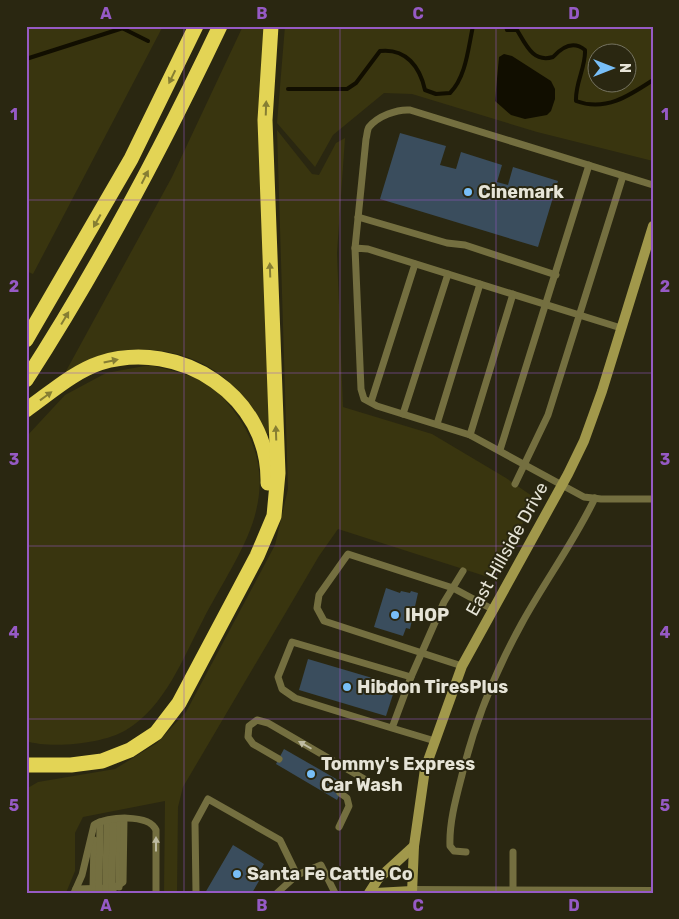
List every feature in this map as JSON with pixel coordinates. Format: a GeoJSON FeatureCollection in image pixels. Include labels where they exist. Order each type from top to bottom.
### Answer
{"type":"FeatureCollection","features":[{"type":"Feature","properties":{"kind":"highway"},"geometry":{"type":"LineString","coordinates":[[26,380],[136,194],[220,26]]}},
{"type":"Feature","properties":{"kind":"highway"},"geometry":{"type":"LineString","coordinates":[[26,765],[102,761],[130,750],[156,733],[179,704],[257,556],[274,516],[278,472],[265,120],[272,26]]}},
{"type":"Feature","properties":{"kind":"highway"},"geometry":{"type":"LineString","coordinates":[[26,340],[131,159],[194,29]]}},
{"type":"Feature","properties":{"kind":"highway"},"geometry":{"type":"LineString","coordinates":[[26,410],[66,381],[99,364],[132,358],[173,361],[213,379],[236,399],[246,411],[259,436],[268,479],[266,510],[254,544],[173,693],[148,728],[117,746],[102,752],[71,756],[26,754]]}},
{"type":"Feature","properties":{"kind":"street","name":"East Hillside Drive"},"geometry":{"type":"LineString","coordinates":[[412,892],[414,846],[425,769],[462,666],[562,485],[584,441],[653,226]]}},
{"type":"Feature","properties":{"kind":"street"},"geometry":{"type":"LineString","coordinates":[[369,893],[378,879],[414,846]]}},
{"type":"Feature","properties":{"kind":"street"},"geometry":{"type":"LineString","coordinates":[[375,893],[653,892]]}},
{"type":"Feature","properties":{"kind":"lane"},"geometry":{"type":"LineString","coordinates":[[653,185],[410,110],[400,109],[390,113],[370,127],[366,139],[355,248],[361,389],[364,398],[404,414],[470,435],[584,497],[653,499]]}},
{"type":"Feature","properties":{"kind":"lane"},"geometry":{"type":"LineString","coordinates":[[500,450],[590,165]]}},
{"type":"Feature","properties":{"kind":"lane"},"geometry":{"type":"LineString","coordinates":[[516,484],[548,415],[623,176]]}},
{"type":"Feature","properties":{"kind":"lane"},"geometry":{"type":"LineString","coordinates":[[358,217],[447,242],[465,245],[523,262],[556,275]]}},
{"type":"Feature","properties":{"kind":"lane"},"geometry":{"type":"LineString","coordinates":[[355,248],[368,249],[621,328]]}},
{"type":"Feature","properties":{"kind":"lane"},"geometry":{"type":"LineString","coordinates":[[371,402],[415,264]]}},
{"type":"Feature","properties":{"kind":"lane"},"geometry":{"type":"LineString","coordinates":[[404,414],[448,274]]}},
{"type":"Feature","properties":{"kind":"lane"},"geometry":{"type":"LineString","coordinates":[[437,424],[480,284]]}},
{"type":"Feature","properties":{"kind":"lane"},"geometry":{"type":"LineString","coordinates":[[470,435],[513,294]]}},
{"type":"Feature","properties":{"kind":"lane"},"geometry":{"type":"LineString","coordinates":[[466,852],[454,851],[450,846],[451,826],[469,743],[481,708],[498,668],[522,622],[566,552],[595,498]]}},
{"type":"Feature","properties":{"kind":"lane"},"geometry":{"type":"LineString","coordinates":[[462,666],[324,621],[317,608],[319,595],[348,554],[453,588],[492,609]]}},
{"type":"Feature","properties":{"kind":"lane"},"geometry":{"type":"LineString","coordinates":[[392,728],[444,602],[463,571]]}},
{"type":"Feature","properties":{"kind":"lane"},"geometry":{"type":"LineString","coordinates":[[412,677],[292,642],[278,678],[282,689],[295,698],[435,741]]}},
{"type":"Feature","properties":{"kind":"lane"},"geometry":{"type":"LineString","coordinates":[[279,759],[253,744],[248,737],[249,726],[257,720],[268,723],[378,787]]}},
{"type":"Feature","properties":{"kind":"lane"},"geometry":{"type":"LineString","coordinates":[[339,827],[349,806],[347,798],[340,793]]}},
{"type":"Feature","properties":{"kind":"lane"},"geometry":{"type":"LineString","coordinates":[[196,893],[195,823],[208,799],[280,840],[297,875]]}},
{"type":"Feature","properties":{"kind":"lane"},"geometry":{"type":"LineString","coordinates":[[109,821],[140,818],[156,827],[156,893]]}},
{"type":"Feature","properties":{"kind":"lane"},"geometry":{"type":"LineString","coordinates":[[109,821],[124,879],[106,889],[75,891],[109,821]]}},
{"type":"Feature","properties":{"kind":"lane"},"geometry":{"type":"LineString","coordinates":[[106,889],[109,821]]}},
{"type":"Feature","properties":{"kind":"lane"},"geometry":{"type":"LineString","coordinates":[[106,889],[109,821]]}},
{"type":"Feature","properties":{"kind":"lane"},"geometry":{"type":"LineString","coordinates":[[513,852],[513,892]]}},
{"type":"Feature","properties":{"kind":"lane"},"geometry":{"type":"LineString","coordinates":[[277,893],[297,875],[321,865],[334,893]]}},
{"type":"Feature","properties":{"kind":"shaded area"},"geometry":{"type":"Polygon","coordinates":[[[26,26],[163,26],[33,274],[26,271],[26,26]]]}},
{"type":"Feature","properties":{"kind":"shaded area"},"geometry":{"type":"Polygon","coordinates":[[[243,26],[267,26],[272,433],[267,434],[250,406],[229,382],[212,369],[192,359],[171,353],[126,350],[104,354],[84,362],[65,373],[172,177],[243,26]]]}},
{"type":"Feature","properties":{"kind":"shaded area"},"geometry":{"type":"Polygon","coordinates":[[[285,26],[653,26],[653,161],[537,132],[412,94],[384,93],[333,135],[315,167],[277,123],[285,26]]]}},
{"type":"Feature","properties":{"kind":"shaded area"},"geometry":{"type":"Polygon","coordinates":[[[504,54],[512,56],[551,81],[555,89],[555,99],[551,111],[547,115],[525,119],[511,115],[495,101],[499,57],[504,54]]]}},
{"type":"Feature","properties":{"kind":"shaded area"},"geometry":{"type":"Polygon","coordinates":[[[277,130],[312,174],[319,175],[336,143],[345,138],[337,253],[343,407],[432,434],[506,478],[538,500],[488,577],[338,529],[319,556],[183,787],[178,807],[177,893],[164,893],[165,801],[83,817],[75,833],[75,871],[66,893],[26,893],[26,789],[38,782],[115,769],[157,743],[186,712],[275,545],[288,489],[277,130]]]}},
{"type":"Feature","properties":{"kind":"shaded area"},"geometry":{"type":"Polygon","coordinates":[[[150,365],[184,374],[214,388],[246,429],[256,455],[260,482],[259,496],[252,524],[240,552],[172,681],[152,708],[140,720],[116,735],[91,742],[49,745],[26,741],[26,437],[65,395],[106,373],[150,365]]]}},
{"type":"Feature","properties":{"kind":"building","name":"Cinemark"},"geometry":{"type":"Polygon","coordinates":[[[400,133],[446,146],[440,165],[456,169],[461,152],[502,165],[497,182],[508,185],[513,167],[558,181],[538,247],[380,199],[400,133]]]}},
{"type":"Feature","properties":{"kind":"building","name":"IHOP"},"geometry":{"type":"Polygon","coordinates":[[[386,588],[400,593],[401,591],[410,593],[411,591],[418,593],[410,629],[406,628],[403,636],[374,627],[386,588]]]}},
{"type":"Feature","properties":{"kind":"building","name":"Hibdon TiresPlus"},"geometry":{"type":"Polygon","coordinates":[[[308,659],[396,685],[386,716],[299,690],[308,659]]]}},
{"type":"Feature","properties":{"kind":"building","name":"Tommy's Express Car Wash"},"geometry":{"type":"Polygon","coordinates":[[[284,749],[345,784],[337,800],[276,764],[284,749]]]}},
{"type":"Feature","properties":{"kind":"building","name":"Santa Fe Cattle Co"},"geometry":{"type":"Polygon","coordinates":[[[233,845],[264,864],[256,879],[259,881],[252,893],[205,893],[233,845]]]}},
{"type":"Feature","properties":{"kind":"waterway"},"geometry":{"type":"LineString","coordinates":[[288,89],[347,89],[356,83],[380,51],[389,51],[404,56],[410,61],[420,74],[425,90],[436,94],[450,93],[463,71],[473,26]]}},
{"type":"Feature","properties":{"kind":"waterway"},"geometry":{"type":"LineString","coordinates":[[506,26],[507,30],[517,30],[531,51],[540,57],[553,57],[560,50],[572,45],[585,50],[576,101],[597,105],[616,101],[635,92],[653,80]]}},
{"type":"Feature","properties":{"kind":"waterway"},"geometry":{"type":"LineString","coordinates":[[122,28],[148,41]]}},
{"type":"Feature","properties":{"kind":"waterway"},"geometry":{"type":"LineString","coordinates":[[26,59],[123,28]]}},
{"type":"Feature","properties":{"kind":"place","name":"Cinemark"},"geometry":{"type":"Point","coordinates":[468,192]}},
{"type":"Feature","properties":{"kind":"place","name":"IHOP"},"geometry":{"type":"Point","coordinates":[395,615]}},
{"type":"Feature","properties":{"kind":"place","name":"Hibdon TiresPlus"},"geometry":{"type":"Point","coordinates":[347,687]}},
{"type":"Feature","properties":{"kind":"place","name":"Tommy's Express Car Wash"},"geometry":{"type":"Point","coordinates":[311,774]}},
{"type":"Feature","properties":{"kind":"place","name":"Santa Fe Cattle Co"},"geometry":{"type":"Point","coordinates":[237,874]}}]}
